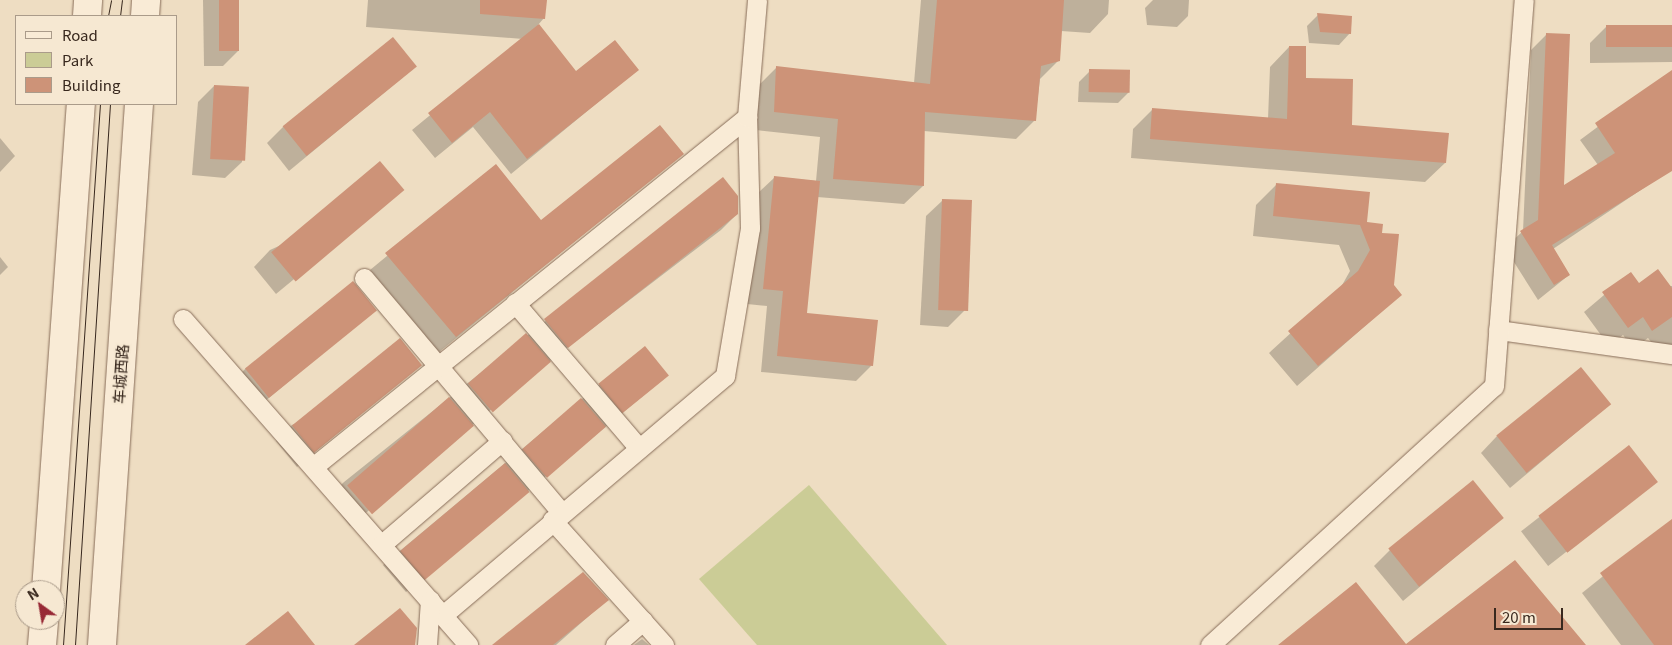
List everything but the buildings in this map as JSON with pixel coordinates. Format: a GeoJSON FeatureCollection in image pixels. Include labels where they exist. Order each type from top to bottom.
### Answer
{"type":"FeatureCollection","features":[{"type":"Feature","properties":{"kind":"main road"},"geometry":{"type":"LineString","coordinates":[[87,15],[88,0]]}},
{"type":"Feature","properties":{"kind":"main road"},"geometry":{"type":"LineString","coordinates":[[145,15],[146,0]]}},
{"type":"Feature","properties":{"kind":"main road"},"geometry":{"type":"LineString","coordinates":[[47,580],[81,105]]}},
{"type":"Feature","properties":{"kind":"main road","name":"车城西路"},"geometry":{"type":"LineString","coordinates":[[102,645],[139,105]]}},
{"type":"Feature","properties":{"kind":"main road"},"geometry":{"type":"LineString","coordinates":[[42,645],[43,630]]}},
{"type":"Feature","properties":{"kind":"street"},"geometry":{"type":"LineString","coordinates":[[443,615],[556,516],[725,376],[750,228],[747,117],[757,0]]}},
{"type":"Feature","properties":{"kind":"street"},"geometry":{"type":"LineString","coordinates":[[1213,644],[1494,386],[1524,0]]}},
{"type":"Feature","properties":{"kind":"street"},"geometry":{"type":"LineString","coordinates":[[313,467],[515,302],[747,117]]}},
{"type":"Feature","properties":{"kind":"street"},"geometry":{"type":"LineString","coordinates":[[364,278],[502,441],[556,516],[664,645]]}},
{"type":"Feature","properties":{"kind":"street"},"geometry":{"type":"LineString","coordinates":[[515,302],[639,448]]}},
{"type":"Feature","properties":{"kind":"street"},"geometry":{"type":"LineString","coordinates":[[183,319],[468,645]]}},
{"type":"Feature","properties":{"kind":"street"},"geometry":{"type":"LineString","coordinates":[[1498,330],[1672,354]]}},
{"type":"Feature","properties":{"kind":"street"},"geometry":{"type":"LineString","coordinates":[[381,545],[502,441]]}},
{"type":"Feature","properties":{"kind":"street"},"geometry":{"type":"LineString","coordinates":[[427,645],[430,600]]}},
{"type":"Feature","properties":{"kind":"street"},"geometry":{"type":"LineString","coordinates":[[615,645],[643,622]]}},
{"type":"Feature","properties":{"kind":"green space"},"geometry":{"type":"Polygon","coordinates":[[[809,485],[947,645],[757,645],[699,579],[809,485]]]}},
{"type":"Feature","properties":{"kind":"tram line"},"geometry":{"type":"LineString","coordinates":[[108,15],[111,0]]}},
{"type":"Feature","properties":{"kind":"tram line"},"geometry":{"type":"LineString","coordinates":[[120,15],[122,0]]}},
{"type":"Feature","properties":{"kind":"tram line"},"geometry":{"type":"LineString","coordinates":[[63,645],[100,105]]}},
{"type":"Feature","properties":{"kind":"tram line"},"geometry":{"type":"LineString","coordinates":[[75,645],[110,105]]}}]}
